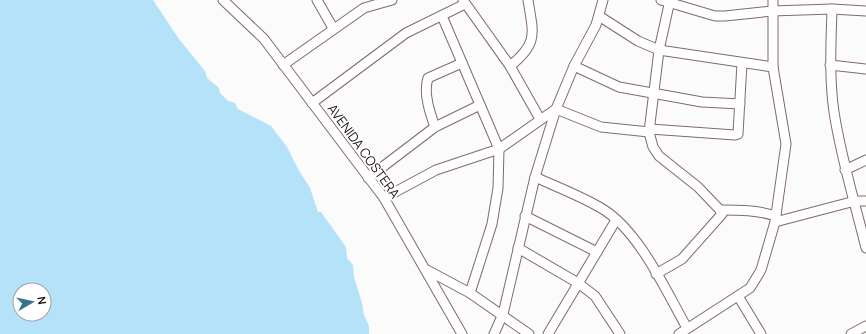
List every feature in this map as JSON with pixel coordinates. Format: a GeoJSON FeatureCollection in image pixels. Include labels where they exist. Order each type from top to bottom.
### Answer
{"type":"FeatureCollection","features":[{"type":"Feature","properties":{"kind":"street","name":"AVENIDA COSTERA"},"geometry":{"type":"LineString","coordinates":[[223,0],[264,39],[384,198],[462,334]]}},
{"type":"Feature","properties":{"kind":"street"},"geometry":{"type":"LineString","coordinates":[[317,0],[333,28]]}},
{"type":"Feature","properties":{"kind":"street"},"geometry":{"type":"LineString","coordinates":[[283,65],[333,28],[364,8],[392,0]]}},
{"type":"Feature","properties":{"kind":"street"},"geometry":{"type":"LineString","coordinates":[[510,66],[523,55],[531,44],[533,32],[528,0]]}},
{"type":"Feature","properties":{"kind":"street"},"geometry":{"type":"LineString","coordinates":[[494,334],[503,314],[535,177],[556,109],[574,66],[599,16],[603,0]]}},
{"type":"Feature","properties":{"kind":"street"},"geometry":{"type":"LineString","coordinates":[[679,334],[750,288],[761,270],[776,219],[786,144],[773,67],[773,0]]}},
{"type":"Feature","properties":{"kind":"street"},"geometry":{"type":"LineString","coordinates":[[656,274],[682,259],[722,214],[720,210],[698,188],[660,156],[653,147],[650,131],[659,50],[667,1],[715,16],[772,11],[832,9],[866,11]]}},
{"type":"Feature","properties":{"kind":"street"},"geometry":{"type":"LineString","coordinates":[[312,103],[406,34],[442,16],[464,2],[510,66],[540,119]]}},
{"type":"Feature","properties":{"kind":"street"},"geometry":{"type":"LineString","coordinates":[[832,9],[830,65],[834,112],[845,170],[855,201],[866,248]]}},
{"type":"Feature","properties":{"kind":"street"},"geometry":{"type":"LineString","coordinates":[[442,16],[499,149],[498,188],[492,224],[470,293]]}},
{"type":"Feature","properties":{"kind":"street"},"geometry":{"type":"LineString","coordinates":[[599,16],[638,41],[659,50],[773,67]]}},
{"type":"Feature","properties":{"kind":"street"},"geometry":{"type":"LineString","coordinates":[[435,127],[426,88],[428,78],[462,63]]}},
{"type":"Feature","properties":{"kind":"street"},"geometry":{"type":"LineString","coordinates":[[556,109],[601,127],[735,136],[739,131],[742,63]]}},
{"type":"Feature","properties":{"kind":"street"},"geometry":{"type":"LineString","coordinates":[[830,65],[866,69]]}},
{"type":"Feature","properties":{"kind":"street"},"geometry":{"type":"LineString","coordinates":[[574,66],[619,87],[702,102],[740,104]]}},
{"type":"Feature","properties":{"kind":"street"},"geometry":{"type":"LineString","coordinates":[[368,178],[435,127],[480,105]]}},
{"type":"Feature","properties":{"kind":"street"},"geometry":{"type":"LineString","coordinates":[[384,198],[436,170],[499,149],[556,109]]}},
{"type":"Feature","properties":{"kind":"street"},"geometry":{"type":"LineString","coordinates":[[845,170],[866,160]]}},
{"type":"Feature","properties":{"kind":"street"},"geometry":{"type":"LineString","coordinates":[[535,177],[602,208],[627,230],[640,246],[687,328]]}},
{"type":"Feature","properties":{"kind":"street"},"geometry":{"type":"LineString","coordinates":[[720,210],[744,210],[776,219],[855,201],[866,201]]}},
{"type":"Feature","properties":{"kind":"street"},"geometry":{"type":"LineString","coordinates":[[525,216],[597,252]]}},
{"type":"Feature","properties":{"kind":"street"},"geometry":{"type":"LineString","coordinates":[[548,334],[616,220]]}},
{"type":"Feature","properties":{"kind":"street"},"geometry":{"type":"LineString","coordinates":[[518,248],[578,283],[595,296],[620,334]]}},
{"type":"Feature","properties":{"kind":"street"},"geometry":{"type":"LineString","coordinates":[[426,270],[470,293],[503,314],[529,334]]}},
{"type":"Feature","properties":{"kind":"street"},"geometry":{"type":"LineString","coordinates":[[738,296],[761,334]]}},
{"type":"Feature","properties":{"kind":"street"},"geometry":{"type":"LineString","coordinates":[[851,334],[866,326]]}},
{"type":"Feature","properties":{"kind":"water"},"geometry":{"type":"Polygon","coordinates":[[[0,0],[153,0],[179,39],[205,71],[207,78],[219,88],[220,93],[228,101],[235,103],[238,109],[271,126],[287,147],[310,188],[318,212],[321,212],[346,247],[347,258],[353,265],[354,277],[364,315],[369,326],[369,334],[0,334],[0,0]]]}}]}
